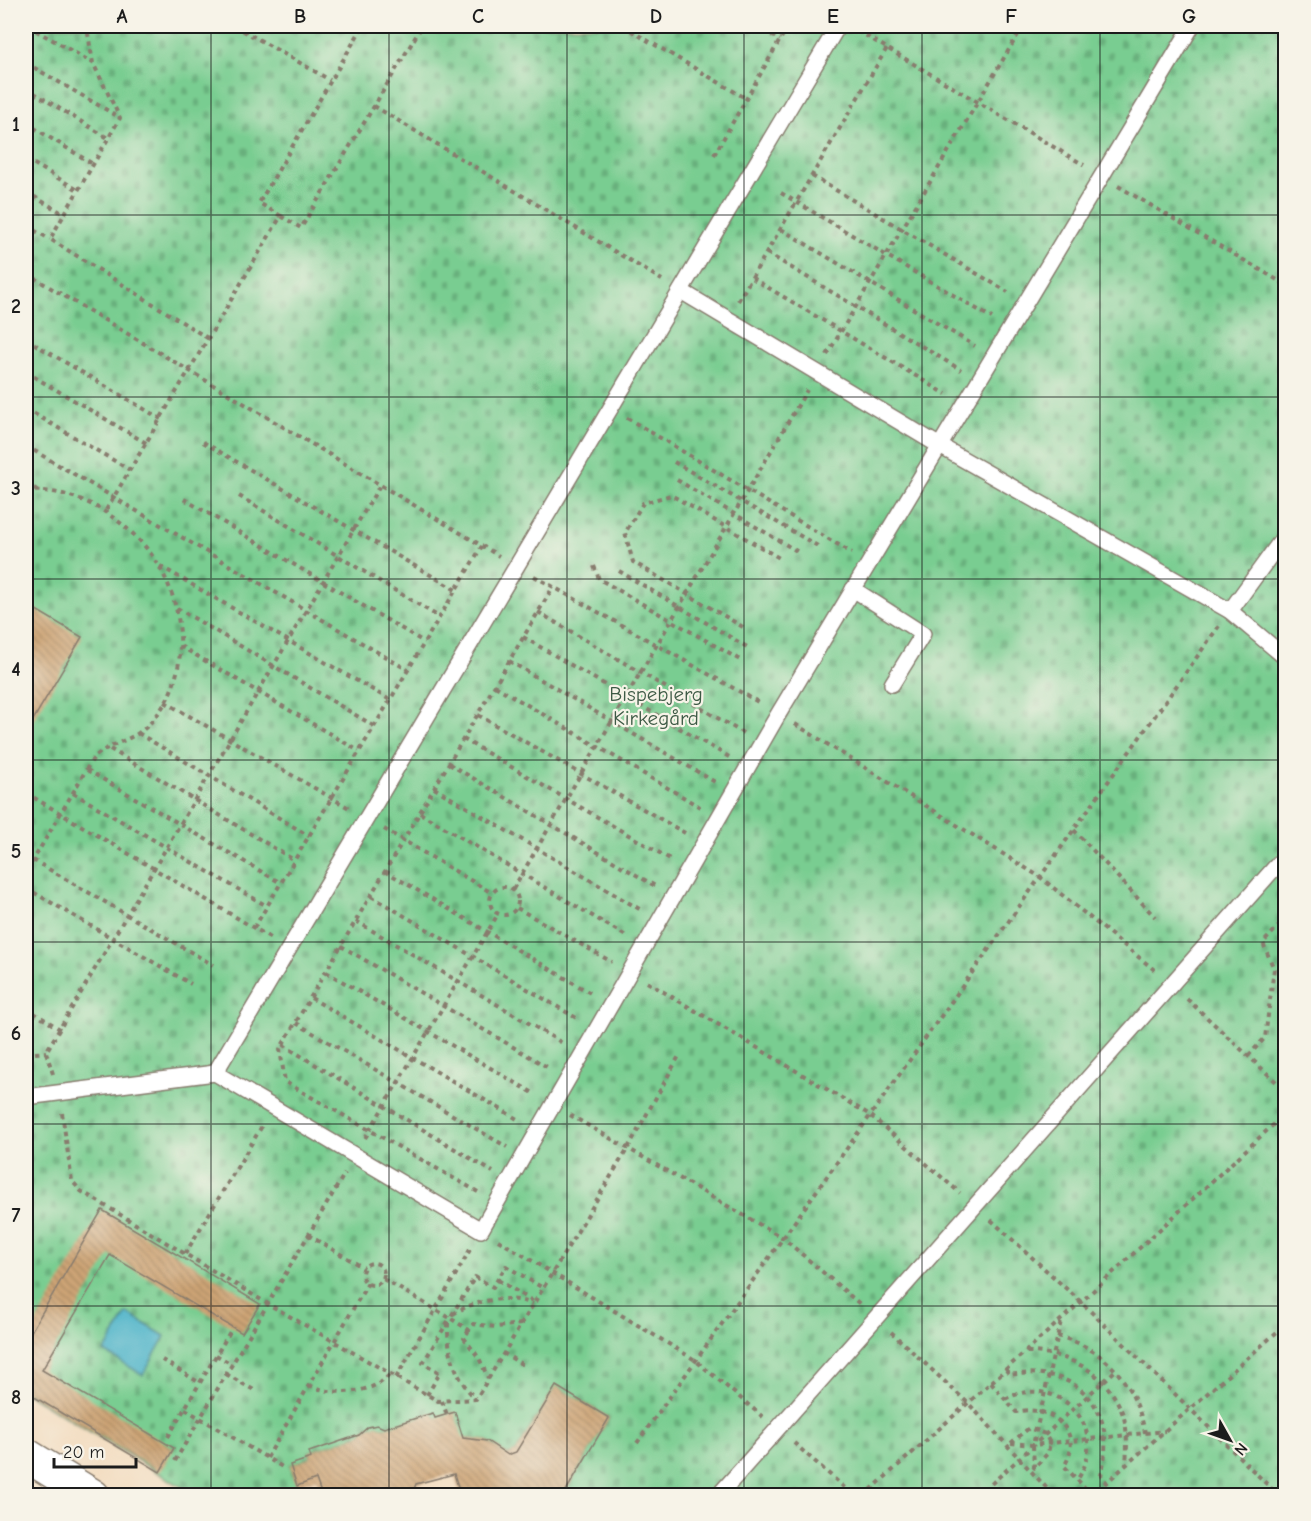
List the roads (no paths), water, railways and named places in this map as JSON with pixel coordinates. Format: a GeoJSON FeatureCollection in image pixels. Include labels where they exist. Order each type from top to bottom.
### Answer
{"type":"FeatureCollection","features":[{"type":"Feature","properties":{"kind":"street"},"geometry":{"type":"LineString","coordinates":[[26,1455],[93,1496]]}},
{"type":"Feature","properties":{"kind":"lane"},"geometry":{"type":"LineString","coordinates":[[216,1073],[837,26]]}},
{"type":"Feature","properties":{"kind":"lane"},"geometry":{"type":"LineString","coordinates":[[26,1097],[216,1073],[481,1230],[779,713],[1192,26]]}},
{"type":"Feature","properties":{"kind":"lane"},"geometry":{"type":"LineString","coordinates":[[681,291],[940,446],[1230,611],[1286,657]]}},
{"type":"Feature","properties":{"kind":"lane"},"geometry":{"type":"LineString","coordinates":[[1230,611],[1286,534]]}},
{"type":"Feature","properties":{"kind":"lane"},"geometry":{"type":"LineString","coordinates":[[853,589],[924,634],[892,684]]}},
{"type":"Feature","properties":{"kind":"lane"},"geometry":{"type":"LineString","coordinates":[[718,1496],[1286,855]]}},
{"type":"Feature","properties":{"kind":"water"},"geometry":{"type":"Polygon","coordinates":[[[127,1313],[165,1336],[143,1375],[104,1352],[127,1313]]]}},
{"type":"Feature","properties":{"kind":"park label","name":"Bispebjerg Kirkegård"},"geometry":{"type":"Point","coordinates":[656,706]}}]}
